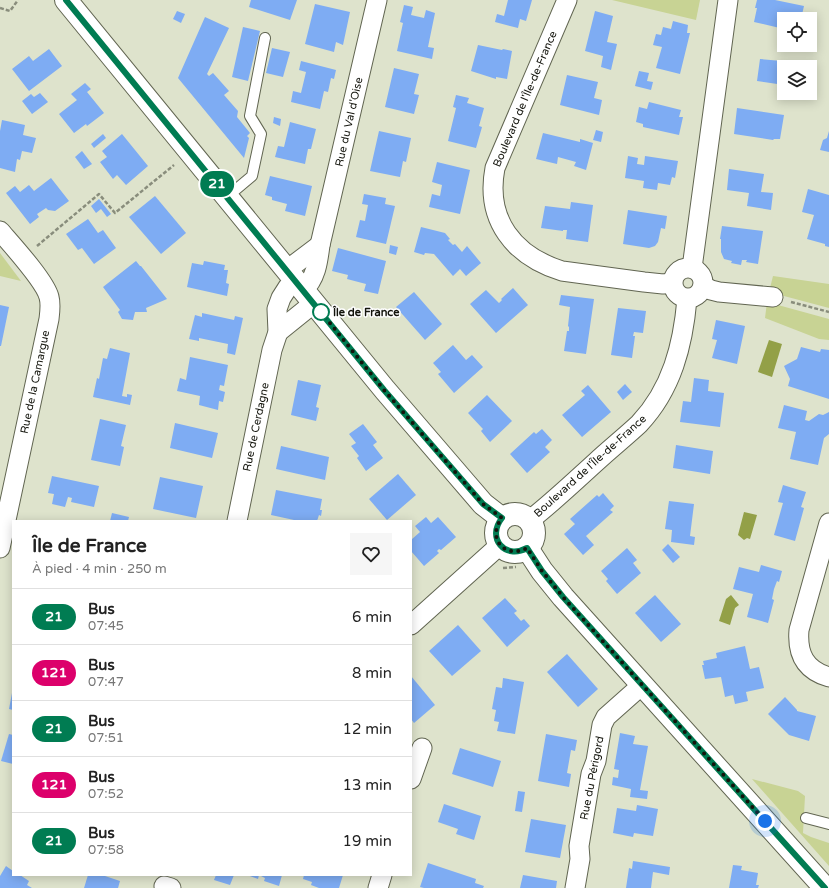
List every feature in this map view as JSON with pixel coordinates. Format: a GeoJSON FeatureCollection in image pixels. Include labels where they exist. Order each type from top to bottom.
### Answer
{"type":"FeatureCollection","features":[{"type":"Feature","properties":{"kind":"main road"},"geometry":{"type":"LineString","coordinates":[[66,0],[384,390],[483,504],[502,518]]}},
{"type":"Feature","properties":{"kind":"main road"},"geometry":{"type":"LineString","coordinates":[[513,513],[525,516],[530,520],[534,531],[533,538],[527,548],[516,552],[510,552],[500,545],[495,534],[498,523],[502,518],[513,513]]}},
{"type":"Feature","properties":{"kind":"main road"},"geometry":{"type":"LineString","coordinates":[[527,548],[542,571],[563,597],[825,888]]}},
{"type":"Feature","properties":{"kind":"street","name":"Rue du Val d'Oise"},"geometry":{"type":"LineString","coordinates":[[300,286],[310,285],[318,261],[320,245],[377,0]]}},
{"type":"Feature","properties":{"kind":"street","name":"Boulevard de l'Île-de-France"},"geometry":{"type":"LineString","coordinates":[[567,0],[495,168],[493,189],[494,205],[498,216],[506,233],[521,250],[537,262],[562,271],[644,282],[663,284],[672,283]]}},
{"type":"Feature","properties":{"kind":"street"},"geometry":{"type":"LineString","coordinates":[[692,268],[728,0]]}},
{"type":"Feature","properties":{"kind":"street","name":"Rue de la Camargue"},"geometry":{"type":"LineString","coordinates":[[0,231],[45,286],[50,297],[50,309],[0,548]]}},
{"type":"Feature","properties":{"kind":"street"},"geometry":{"type":"LineString","coordinates":[[278,332],[320,245]]}},
{"type":"Feature","properties":{"kind":"street"},"geometry":{"type":"LineString","coordinates":[[683,268],[692,268],[703,279],[703,286],[698,294],[693,298],[682,298],[675,292],[672,283],[675,274],[683,268]]}},
{"type":"Feature","properties":{"kind":"street","name":"Rue de Cerdagne"},"geometry":{"type":"LineString","coordinates":[[236,520],[272,350],[278,332],[277,309],[281,298],[288,287],[300,286]]}},
{"type":"Feature","properties":{"kind":"street"},"geometry":{"type":"LineString","coordinates":[[703,286],[719,292],[773,297]]}},
{"type":"Feature","properties":{"kind":"street","name":"Boulevard de l'Île-de-France"},"geometry":{"type":"LineString","coordinates":[[530,520],[631,431],[653,406],[675,363],[682,339],[687,299]]}},
{"type":"Feature","properties":{"kind":"street"},"geometry":{"type":"LineString","coordinates":[[829,523],[798,638],[799,651],[804,661],[815,671],[829,677]]}},
{"type":"Feature","properties":{"kind":"street"},"geometry":{"type":"LineString","coordinates":[[412,624],[500,545]]}},
{"type":"Feature","properties":{"kind":"street","name":"Rue du Périgord"},"geometry":{"type":"LineString","coordinates":[[576,888],[580,859],[579,846],[591,774],[596,761],[602,726],[606,717],[642,685]]}},
{"type":"Feature","properties":{"kind":"street"},"geometry":{"type":"LineString","coordinates":[[412,776],[422,748]]}},
{"type":"Feature","properties":{"kind":"street"},"geometry":{"type":"LineString","coordinates":[[378,888],[382,876]]}},
{"type":"Feature","properties":{"kind":"lane"},"geometry":{"type":"LineString","coordinates":[[227,197],[252,176],[261,134],[250,116],[265,38]]}},
{"type":"Feature","properties":{"kind":"lane"},"geometry":{"type":"LineString","coordinates":[[806,818],[829,824]]}},
{"type":"Feature","properties":{"kind":"path"},"geometry":{"type":"LineString","coordinates":[[0,8],[10,11],[18,0]]}},
{"type":"Feature","properties":{"kind":"path"},"geometry":{"type":"LineString","coordinates":[[22,258],[99,194],[115,213],[178,162]]}},
{"type":"Feature","properties":{"kind":"path"},"geometry":{"type":"LineString","coordinates":[[773,297],[829,312]]}},
{"type":"Feature","properties":{"kind":"shaded area"},"geometry":{"type":"Polygon","coordinates":[[[612,0],[700,0],[696,20],[612,0]]]}},
{"type":"Feature","properties":{"kind":"shaded area"},"geometry":{"type":"Polygon","coordinates":[[[0,253],[21,281],[0,276],[0,253]]]}},
{"type":"Feature","properties":{"kind":"shaded area"},"geometry":{"type":"Polygon","coordinates":[[[773,276],[829,284],[829,308],[769,292],[773,276]]]}},
{"type":"Feature","properties":{"kind":"shaded area"},"geometry":{"type":"Polygon","coordinates":[[[767,302],[829,319],[829,340],[819,339],[765,318],[767,302]]]}},
{"type":"Feature","properties":{"kind":"shaded area"},"geometry":{"type":"Polygon","coordinates":[[[769,340],[782,344],[772,377],[758,372],[769,340]]]}},
{"type":"Feature","properties":{"kind":"shaded area"},"geometry":{"type":"Polygon","coordinates":[[[744,512],[757,515],[750,539],[747,538],[744,540],[738,535],[744,512]]]}},
{"type":"Feature","properties":{"kind":"shaded area"},"geometry":{"type":"Polygon","coordinates":[[[731,595],[739,605],[735,608],[730,625],[719,621],[726,599],[731,595]]]}},
{"type":"Feature","properties":{"kind":"shaded area"},"geometry":{"type":"Polygon","coordinates":[[[752,779],[798,791],[805,796],[803,833],[829,843],[829,866],[752,779]]]}},
{"type":"Feature","properties":{"kind":"building"},"geometry":{"type":"Polygon","coordinates":[[[251,0],[297,0],[290,20],[249,7],[251,0]]]}},
{"type":"Feature","properties":{"kind":"building"},"geometry":{"type":"Polygon","coordinates":[[[508,0],[532,0],[526,21],[520,19],[518,28],[495,22],[497,14],[504,16],[508,0]]]}},
{"type":"Feature","properties":{"kind":"building"},"geometry":{"type":"Polygon","coordinates":[[[757,0],[775,0],[804,6],[803,12],[777,12],[777,27],[754,22],[757,8],[755,8],[757,0]]]}},
{"type":"Feature","properties":{"kind":"building"},"geometry":{"type":"Polygon","coordinates":[[[315,4],[350,12],[343,45],[336,42],[334,52],[305,44],[315,4]]]}},
{"type":"Feature","properties":{"kind":"building"},"geometry":{"type":"Polygon","coordinates":[[[404,5],[413,7],[411,15],[424,18],[426,10],[435,13],[428,47],[434,48],[432,59],[397,51],[403,23],[400,22],[404,5]]]}},
{"type":"Feature","properties":{"kind":"building"},"geometry":{"type":"Polygon","coordinates":[[[177,11],[185,14],[181,23],[173,19],[177,11]]]}},
{"type":"Feature","properties":{"kind":"building"},"geometry":{"type":"Polygon","coordinates":[[[595,11],[613,16],[607,42],[617,44],[611,70],[601,67],[603,56],[585,51],[595,11]]]}},
{"type":"Feature","properties":{"kind":"building"},"geometry":{"type":"Polygon","coordinates":[[[205,17],[229,28],[207,74],[209,76],[213,73],[229,91],[224,95],[238,111],[237,117],[250,133],[247,136],[249,138],[244,158],[178,78],[205,17]]]}},
{"type":"Feature","properties":{"kind":"building"},"geometry":{"type":"Polygon","coordinates":[[[673,21],[688,25],[687,33],[690,33],[680,74],[656,68],[662,47],[653,45],[656,34],[661,35],[663,27],[671,29],[673,21]]]}},
{"type":"Feature","properties":{"kind":"building"},"geometry":{"type":"Polygon","coordinates":[[[243,27],[260,31],[248,81],[232,77],[243,27]]]}},
{"type":"Feature","properties":{"kind":"building"},"geometry":{"type":"Polygon","coordinates":[[[478,45],[512,51],[507,79],[496,77],[496,79],[471,71],[478,45]]]}},
{"type":"Feature","properties":{"kind":"building"},"geometry":{"type":"Polygon","coordinates":[[[272,48],[290,52],[283,77],[266,73],[272,48]]]}},
{"type":"Feature","properties":{"kind":"building"},"geometry":{"type":"Polygon","coordinates":[[[49,49],[62,66],[29,91],[12,69],[29,56],[33,61],[49,49]]]}},
{"type":"Feature","properties":{"kind":"building"},"geometry":{"type":"Polygon","coordinates":[[[760,59],[777,61],[777,84],[757,81],[760,59]]]}},
{"type":"Feature","properties":{"kind":"building"},"geometry":{"type":"Polygon","coordinates":[[[301,61],[336,70],[334,79],[331,78],[328,92],[324,91],[320,109],[291,102],[293,91],[301,93],[306,72],[299,70],[301,61]]]}},
{"type":"Feature","properties":{"kind":"building"},"geometry":{"type":"Polygon","coordinates":[[[394,68],[419,74],[414,94],[419,95],[414,114],[385,107],[394,68]]]}},
{"type":"Feature","properties":{"kind":"building"},"geometry":{"type":"Polygon","coordinates":[[[639,71],[649,73],[647,81],[653,82],[651,90],[635,86],[639,71]]]}},
{"type":"Feature","properties":{"kind":"building"},"geometry":{"type":"Polygon","coordinates":[[[567,75],[598,82],[594,98],[602,100],[599,115],[560,105],[567,75]]]}},
{"type":"Feature","properties":{"kind":"building"},"geometry":{"type":"Polygon","coordinates":[[[85,83],[91,89],[87,92],[104,113],[87,126],[86,124],[74,133],[59,114],[77,100],[71,94],[85,83]]]}},
{"type":"Feature","properties":{"kind":"building"},"geometry":{"type":"Polygon","coordinates":[[[40,93],[48,102],[32,114],[22,101],[31,94],[34,97],[40,93]]]}},
{"type":"Feature","properties":{"kind":"building"},"geometry":{"type":"Polygon","coordinates":[[[456,95],[469,98],[467,103],[484,108],[479,126],[482,127],[476,148],[448,141],[456,108],[453,107],[456,95]]]}},
{"type":"Feature","properties":{"kind":"building"},"geometry":{"type":"Polygon","coordinates":[[[649,102],[681,110],[679,117],[683,117],[679,135],[643,127],[643,124],[636,122],[639,107],[647,109],[649,102]]]}},
{"type":"Feature","properties":{"kind":"building"},"geometry":{"type":"Polygon","coordinates":[[[737,108],[784,115],[780,139],[773,140],[734,134],[737,108]]]}},
{"type":"Feature","properties":{"kind":"building"},"geometry":{"type":"Polygon","coordinates":[[[274,117],[281,119],[280,126],[273,123],[274,117]]]}},
{"type":"Feature","properties":{"kind":"building"},"geometry":{"type":"Polygon","coordinates":[[[2,120],[25,125],[23,135],[36,138],[32,153],[22,151],[20,160],[17,159],[15,172],[0,168],[0,131],[2,120]]]}},
{"type":"Feature","properties":{"kind":"building"},"geometry":{"type":"Polygon","coordinates":[[[290,122],[316,129],[311,149],[308,149],[305,164],[275,157],[278,146],[284,147],[290,122]]]}},
{"type":"Feature","properties":{"kind":"building"},"geometry":{"type":"Polygon","coordinates":[[[596,130],[603,132],[601,142],[593,140],[596,130]]]}},
{"type":"Feature","properties":{"kind":"building"},"geometry":{"type":"Polygon","coordinates":[[[379,131],[411,138],[406,162],[403,161],[400,177],[370,171],[379,131]]]}},
{"type":"Feature","properties":{"kind":"building"},"geometry":{"type":"Polygon","coordinates":[[[829,131],[829,152],[820,150],[823,140],[827,138],[829,131]]]}},
{"type":"Feature","properties":{"kind":"building"},"geometry":{"type":"Polygon","coordinates":[[[543,133],[580,142],[580,139],[593,143],[586,170],[574,166],[576,162],[558,157],[557,164],[536,159],[543,133]]]}},
{"type":"Feature","properties":{"kind":"building"},"geometry":{"type":"Polygon","coordinates":[[[103,134],[106,138],[94,148],[91,144],[103,134]]]}},
{"type":"Feature","properties":{"kind":"building"},"geometry":{"type":"Polygon","coordinates":[[[122,134],[148,166],[126,185],[117,175],[113,179],[100,162],[107,157],[102,151],[122,134]]]}},
{"type":"Feature","properties":{"kind":"building"},"geometry":{"type":"Polygon","coordinates":[[[82,151],[92,164],[84,169],[75,157],[82,151]]]}},
{"type":"Feature","properties":{"kind":"building"},"geometry":{"type":"Polygon","coordinates":[[[628,156],[638,158],[637,164],[644,165],[645,156],[678,161],[675,178],[672,177],[670,185],[658,183],[657,190],[643,188],[644,181],[625,178],[628,156]]]}},
{"type":"Feature","properties":{"kind":"building"},"geometry":{"type":"Polygon","coordinates":[[[437,162],[470,170],[460,214],[429,207],[432,194],[440,196],[442,185],[432,182],[437,162]]]}},
{"type":"Feature","properties":{"kind":"building"},"geometry":{"type":"Polygon","coordinates":[[[729,169],[764,174],[761,192],[773,193],[771,210],[747,206],[749,193],[727,190],[729,169]]]}},
{"type":"Feature","properties":{"kind":"building"},"geometry":{"type":"Polygon","coordinates":[[[270,176],[312,186],[305,216],[285,211],[287,204],[272,200],[272,197],[265,195],[270,176]]]}},
{"type":"Feature","properties":{"kind":"building"},"geometry":{"type":"Polygon","coordinates":[[[51,178],[69,201],[55,211],[48,210],[46,208],[37,214],[39,217],[30,224],[6,193],[15,186],[20,192],[29,185],[34,191],[51,178]]]}},
{"type":"Feature","properties":{"kind":"building"},"geometry":{"type":"Polygon","coordinates":[[[808,189],[829,195],[829,247],[825,246],[825,244],[807,239],[814,215],[802,212],[808,189]]]}},
{"type":"Feature","properties":{"kind":"building"},"geometry":{"type":"Polygon","coordinates":[[[364,194],[386,198],[385,204],[395,206],[386,244],[356,237],[360,220],[365,221],[368,205],[362,204],[364,194]]]}},
{"type":"Feature","properties":{"kind":"building"},"geometry":{"type":"Polygon","coordinates":[[[155,196],[186,233],[161,254],[129,217],[155,196]]]}},
{"type":"Feature","properties":{"kind":"building"},"geometry":{"type":"Polygon","coordinates":[[[99,199],[111,214],[107,217],[101,209],[96,213],[91,206],[99,199]]]}},
{"type":"Feature","properties":{"kind":"building"},"geometry":{"type":"Polygon","coordinates":[[[571,202],[593,205],[588,242],[566,239],[567,230],[563,231],[541,228],[545,206],[570,209],[571,202]]]}},
{"type":"Feature","properties":{"kind":"building"},"geometry":{"type":"Polygon","coordinates":[[[628,210],[667,216],[665,229],[661,228],[658,242],[655,246],[649,248],[623,244],[628,210]]]}},
{"type":"Feature","properties":{"kind":"building"},"geometry":{"type":"Polygon","coordinates":[[[88,219],[98,233],[103,230],[116,248],[94,264],[82,248],[78,250],[66,234],[88,219]]]}},
{"type":"Feature","properties":{"kind":"building"},"geometry":{"type":"Polygon","coordinates":[[[722,226],[763,231],[758,264],[746,262],[747,260],[742,260],[741,265],[731,263],[732,261],[724,259],[721,252],[720,239],[722,226]]]}},
{"type":"Feature","properties":{"kind":"building"},"geometry":{"type":"Polygon","coordinates":[[[421,227],[445,233],[450,239],[448,240],[453,245],[455,244],[462,252],[467,246],[481,263],[466,276],[460,269],[453,276],[434,254],[425,253],[424,255],[414,252],[421,227]]]}},
{"type":"Feature","properties":{"kind":"building"},"geometry":{"type":"Polygon","coordinates":[[[390,245],[398,247],[396,255],[389,253],[390,245]]]}},
{"type":"Feature","properties":{"kind":"building"},"geometry":{"type":"Polygon","coordinates":[[[338,248],[386,261],[378,294],[364,291],[366,284],[347,279],[348,275],[332,271],[338,248]]]}},
{"type":"Feature","properties":{"kind":"building"},"geometry":{"type":"Polygon","coordinates":[[[136,261],[167,299],[146,308],[147,312],[135,312],[133,320],[122,319],[118,312],[120,310],[103,287],[136,261]]]}},
{"type":"Feature","properties":{"kind":"building"},"geometry":{"type":"Polygon","coordinates":[[[204,261],[225,265],[224,270],[228,270],[226,283],[229,284],[227,296],[187,287],[192,263],[203,265],[204,261]]]}},
{"type":"Feature","properties":{"kind":"building"},"geometry":{"type":"Polygon","coordinates":[[[513,288],[528,305],[496,333],[470,304],[486,290],[499,303],[502,300],[501,299],[513,288]]]}},
{"type":"Feature","properties":{"kind":"building"},"geometry":{"type":"Polygon","coordinates":[[[414,292],[442,324],[425,340],[396,307],[414,292]]]}},
{"type":"Feature","properties":{"kind":"building"},"geometry":{"type":"Polygon","coordinates":[[[561,295],[594,299],[586,354],[564,351],[567,331],[569,331],[568,326],[570,307],[559,305],[561,295]]]}},
{"type":"Feature","properties":{"kind":"building"},"geometry":{"type":"Polygon","coordinates":[[[0,305],[9,307],[1,346],[0,346],[0,305]]]}},
{"type":"Feature","properties":{"kind":"building"},"geometry":{"type":"Polygon","coordinates":[[[618,308],[646,311],[643,333],[634,332],[633,336],[635,336],[632,358],[611,355],[618,308]]]}},
{"type":"Feature","properties":{"kind":"building"},"geometry":{"type":"Polygon","coordinates":[[[202,313],[234,320],[235,316],[243,318],[235,355],[227,353],[228,344],[199,338],[199,341],[189,339],[195,315],[202,317],[202,313]]]}},
{"type":"Feature","properties":{"kind":"building"},"geometry":{"type":"Polygon","coordinates":[[[716,320],[745,326],[737,364],[712,358],[717,340],[712,339],[716,320]]]}},
{"type":"Feature","properties":{"kind":"building"},"geometry":{"type":"Polygon","coordinates":[[[453,345],[466,360],[472,355],[483,367],[454,393],[438,374],[441,372],[433,363],[453,345]]]}},
{"type":"Feature","properties":{"kind":"building"},"geometry":{"type":"Polygon","coordinates":[[[801,347],[820,352],[821,349],[829,350],[829,399],[788,386],[790,379],[784,366],[797,359],[801,347]]]}},
{"type":"Feature","properties":{"kind":"building"},"geometry":{"type":"Polygon","coordinates":[[[110,348],[130,353],[122,396],[127,397],[127,394],[132,395],[130,405],[93,397],[97,378],[99,379],[103,358],[107,359],[110,348]]]}},
{"type":"Feature","properties":{"kind":"building"},"geometry":{"type":"Polygon","coordinates":[[[190,357],[228,365],[224,386],[220,385],[219,390],[225,392],[223,402],[219,401],[218,410],[199,405],[200,396],[177,391],[180,378],[186,380],[190,357]]]}},
{"type":"Feature","properties":{"kind":"building"},"geometry":{"type":"Polygon","coordinates":[[[694,378],[709,380],[708,391],[724,393],[720,427],[680,422],[683,401],[691,402],[694,378]]]}},
{"type":"Feature","properties":{"kind":"building"},"geometry":{"type":"Polygon","coordinates":[[[298,380],[321,385],[316,407],[319,408],[316,421],[291,415],[298,380]]]}},
{"type":"Feature","properties":{"kind":"building"},"geometry":{"type":"Polygon","coordinates":[[[625,384],[632,392],[623,400],[617,392],[625,384]]]}},
{"type":"Feature","properties":{"kind":"building"},"geometry":{"type":"Polygon","coordinates":[[[588,385],[611,412],[582,437],[562,415],[585,395],[581,391],[588,385]]]}},
{"type":"Feature","properties":{"kind":"building"},"geometry":{"type":"Polygon","coordinates":[[[487,395],[512,421],[490,442],[481,431],[483,429],[468,413],[487,395]]]}},
{"type":"Feature","properties":{"kind":"building"},"geometry":{"type":"Polygon","coordinates":[[[784,405],[807,411],[805,420],[809,421],[819,414],[823,415],[829,412],[829,434],[824,438],[818,465],[790,459],[796,432],[778,428],[784,405]]]}},
{"type":"Feature","properties":{"kind":"building"},"geometry":{"type":"Polygon","coordinates":[[[100,419],[126,425],[121,446],[124,447],[120,466],[91,460],[100,419]]]}},
{"type":"Feature","properties":{"kind":"building"},"geometry":{"type":"Polygon","coordinates":[[[175,423],[218,433],[212,458],[170,448],[175,423]]]}},
{"type":"Feature","properties":{"kind":"building"},"geometry":{"type":"Polygon","coordinates":[[[363,424],[377,442],[373,445],[383,458],[366,471],[357,458],[359,456],[351,446],[356,443],[349,434],[363,424]]]}},
{"type":"Feature","properties":{"kind":"building"},"geometry":{"type":"Polygon","coordinates":[[[542,429],[552,440],[545,447],[550,452],[527,473],[510,454],[534,432],[536,434],[542,429]]]}},
{"type":"Feature","properties":{"kind":"building"},"geometry":{"type":"Polygon","coordinates":[[[676,445],[713,451],[710,474],[673,468],[676,445]]]}},
{"type":"Feature","properties":{"kind":"building"},"geometry":{"type":"Polygon","coordinates":[[[281,446],[329,457],[325,480],[276,469],[281,446]]]}},
{"type":"Feature","properties":{"kind":"building"},"geometry":{"type":"Polygon","coordinates":[[[398,474],[416,495],[387,520],[369,499],[398,474]]]}},
{"type":"Feature","properties":{"kind":"building"},"geometry":{"type":"Polygon","coordinates":[[[52,476],[99,486],[94,507],[71,502],[72,498],[68,497],[65,507],[52,504],[54,494],[48,493],[52,476]]]}},
{"type":"Feature","properties":{"kind":"building"},"geometry":{"type":"Polygon","coordinates":[[[160,477],[203,486],[196,518],[153,509],[160,477]]]}},
{"type":"Feature","properties":{"kind":"building"},"geometry":{"type":"Polygon","coordinates":[[[783,485],[806,492],[801,507],[804,508],[795,541],[774,535],[783,503],[778,502],[783,485]]]}},
{"type":"Feature","properties":{"kind":"building"},"geometry":{"type":"Polygon","coordinates":[[[276,490],[322,499],[320,510],[322,510],[321,516],[319,515],[317,520],[294,520],[271,515],[276,490]]]}},
{"type":"Feature","properties":{"kind":"building"},"geometry":{"type":"Polygon","coordinates":[[[603,493],[614,506],[610,510],[613,512],[586,536],[594,545],[583,555],[564,534],[575,524],[570,519],[597,495],[599,497],[603,493]]]}},
{"type":"Feature","properties":{"kind":"building"},"geometry":{"type":"Polygon","coordinates":[[[669,501],[694,504],[690,536],[695,537],[694,545],[671,542],[672,530],[665,529],[669,501]]]}},
{"type":"Feature","properties":{"kind":"building"},"geometry":{"type":"Polygon","coordinates":[[[112,513],[129,517],[128,520],[110,520],[112,513]]]}},
{"type":"Feature","properties":{"kind":"building"},"geometry":{"type":"Polygon","coordinates":[[[426,517],[431,523],[438,517],[456,537],[441,550],[439,549],[437,551],[439,553],[424,566],[412,552],[412,539],[420,532],[415,526],[426,517]]]}},
{"type":"Feature","properties":{"kind":"building"},"geometry":{"type":"Polygon","coordinates":[[[668,544],[680,557],[673,563],[662,550],[668,544]]]}},
{"type":"Feature","properties":{"kind":"building"},"geometry":{"type":"Polygon","coordinates":[[[627,548],[637,560],[633,563],[641,573],[617,594],[606,581],[608,579],[601,571],[627,548]]]}},
{"type":"Feature","properties":{"kind":"building"},"geometry":{"type":"Polygon","coordinates":[[[761,565],[782,571],[779,582],[777,581],[774,589],[772,599],[774,600],[768,623],[747,617],[753,594],[733,589],[739,567],[759,572],[761,565]]]}},
{"type":"Feature","properties":{"kind":"building"},"geometry":{"type":"Polygon","coordinates":[[[655,595],[681,624],[661,642],[635,613],[655,595]]]}},
{"type":"Feature","properties":{"kind":"building"},"geometry":{"type":"Polygon","coordinates":[[[505,598],[517,611],[514,613],[521,621],[524,619],[530,626],[507,647],[482,618],[505,598]]]}},
{"type":"Feature","properties":{"kind":"building"},"geometry":{"type":"Polygon","coordinates":[[[458,625],[481,651],[452,676],[429,651],[458,625]]]}},
{"type":"Feature","properties":{"kind":"building"},"geometry":{"type":"Polygon","coordinates":[[[745,646],[750,669],[759,667],[764,688],[746,692],[748,701],[735,704],[733,695],[725,697],[721,677],[705,679],[702,665],[704,665],[703,661],[717,658],[716,653],[745,646]]]}},
{"type":"Feature","properties":{"kind":"building"},"geometry":{"type":"Polygon","coordinates":[[[567,654],[598,689],[578,707],[547,672],[567,654]]]}},
{"type":"Feature","properties":{"kind":"building"},"geometry":{"type":"Polygon","coordinates":[[[412,677],[435,705],[414,723],[412,720],[412,677]]]}},
{"type":"Feature","properties":{"kind":"building"},"geometry":{"type":"Polygon","coordinates":[[[503,678],[524,682],[515,734],[497,731],[499,722],[494,721],[496,710],[492,709],[496,687],[502,688],[503,678]]]}},
{"type":"Feature","properties":{"kind":"building"},"geometry":{"type":"Polygon","coordinates":[[[12,693],[12,710],[9,709],[12,693]]]}},
{"type":"Feature","properties":{"kind":"building"},"geometry":{"type":"Polygon","coordinates":[[[785,697],[797,711],[816,716],[809,741],[789,735],[768,714],[785,697]]]}},
{"type":"Feature","properties":{"kind":"building"},"geometry":{"type":"Polygon","coordinates":[[[620,733],[635,736],[633,744],[648,746],[640,790],[648,791],[647,799],[630,797],[631,789],[612,785],[613,777],[618,778],[619,770],[614,769],[620,733]]]}},
{"type":"Feature","properties":{"kind":"building"},"geometry":{"type":"Polygon","coordinates":[[[9,734],[12,735],[12,764],[1,761],[9,734]]]}},
{"type":"Feature","properties":{"kind":"building"},"geometry":{"type":"Polygon","coordinates":[[[546,734],[577,740],[575,751],[571,750],[567,773],[571,774],[569,787],[538,781],[546,734]]]}},
{"type":"Feature","properties":{"kind":"building"},"geometry":{"type":"Polygon","coordinates":[[[460,748],[501,761],[493,787],[452,774],[460,748]]]}},
{"type":"Feature","properties":{"kind":"building"},"geometry":{"type":"Polygon","coordinates":[[[518,791],[525,792],[522,812],[515,811],[518,791]]]}},
{"type":"Feature","properties":{"kind":"building"},"geometry":{"type":"Polygon","coordinates":[[[444,804],[481,816],[474,840],[456,834],[458,829],[438,822],[444,804]]]}},
{"type":"Feature","properties":{"kind":"building"},"geometry":{"type":"Polygon","coordinates":[[[637,805],[658,809],[653,836],[634,833],[633,837],[613,833],[617,808],[636,811],[637,805]]]}},
{"type":"Feature","properties":{"kind":"building"},"geometry":{"type":"Polygon","coordinates":[[[531,819],[566,825],[560,858],[525,852],[531,819]]]}},
{"type":"Feature","properties":{"kind":"building"},"geometry":{"type":"Polygon","coordinates":[[[633,861],[670,867],[669,875],[653,872],[651,888],[626,888],[629,868],[632,869],[633,861]]]}},
{"type":"Feature","properties":{"kind":"building"},"geometry":{"type":"Polygon","coordinates":[[[428,863],[476,879],[475,883],[484,886],[483,888],[420,887],[428,863]]]}},
{"type":"Feature","properties":{"kind":"building"},"geometry":{"type":"Polygon","coordinates":[[[733,865],[742,866],[741,870],[758,873],[756,885],[759,885],[758,888],[729,888],[733,865]]]}},
{"type":"Feature","properties":{"kind":"building"},"geometry":{"type":"Polygon","coordinates":[[[6,866],[12,870],[12,876],[22,876],[29,881],[27,885],[32,888],[0,888],[0,876],[6,866]]]}},
{"type":"Feature","properties":{"kind":"building"},"geometry":{"type":"Polygon","coordinates":[[[523,875],[557,881],[556,888],[520,888],[523,875]]]}},
{"type":"Feature","properties":{"kind":"building"},"geometry":{"type":"Polygon","coordinates":[[[88,876],[105,876],[120,881],[118,888],[84,888],[88,876]]]}},
{"type":"Feature","properties":{"kind":"building"},"geometry":{"type":"Polygon","coordinates":[[[216,876],[234,876],[230,885],[214,880],[216,876]]]}},
{"type":"Feature","properties":{"kind":"building"},"geometry":{"type":"Polygon","coordinates":[[[250,876],[259,876],[258,879],[250,876]]]}},
{"type":"Feature","properties":{"kind":"building"},"geometry":{"type":"Polygon","coordinates":[[[261,876],[282,876],[279,886],[264,881],[265,878],[261,876]]]}},
{"type":"Feature","properties":{"kind":"building"},"geometry":{"type":"Polygon","coordinates":[[[304,876],[343,876],[339,888],[319,888],[311,885],[312,882],[303,879],[304,876]]]}},
{"type":"Feature","properties":{"kind":"bus line","name":"21"},"geometry":{"type":"LineString","coordinates":[[66,0],[384,390],[483,504],[502,518],[498,523],[495,534],[500,545],[510,552],[522,551],[527,548],[542,571],[563,597],[825,888]]}},
{"type":"Feature","properties":{"kind":"place","name":"Île de France"},"geometry":{"type":"Point","coordinates":[321,312]}},
{"type":"Feature","properties":{"kind":"route"},"geometry":{"type":"LineString","coordinates":[[321,312],[384,390],[483,504],[502,518],[498,523],[495,534],[500,545],[510,552],[522,551],[527,548],[542,571],[563,597],[765,821]]}}]}
